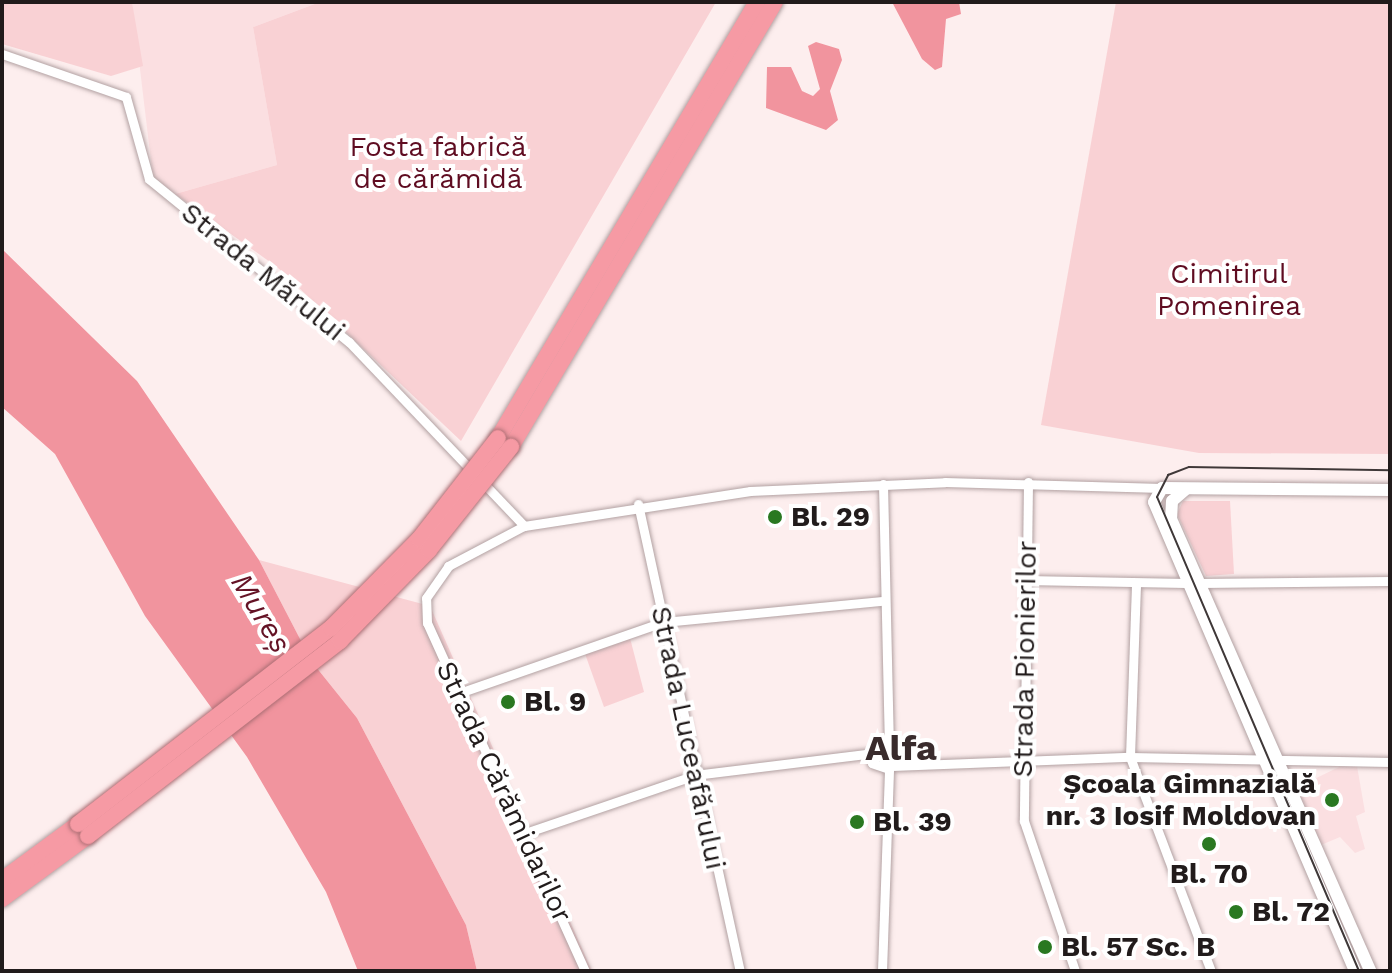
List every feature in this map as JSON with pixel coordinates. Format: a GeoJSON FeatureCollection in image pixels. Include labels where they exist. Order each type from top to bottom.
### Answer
{"type":"FeatureCollection","features":[{"type":"Feature","properties":{"kind":"highway"},"geometry":{"type":"LineString","coordinates":[[751,25],[757,2]]}},
{"type":"Feature","properties":{"kind":"highway"},"geometry":{"type":"LineString","coordinates":[[2,899],[83,830],[340,641],[423,557],[504,442],[751,25],[775,2]]}},
{"type":"Feature","properties":{"kind":"highway"},"geometry":{"type":"LineString","coordinates":[[2,880],[83,830]]}},
{"type":"Feature","properties":{"kind":"main road"},"geometry":{"type":"LineString","coordinates":[[1355,971],[1186,583],[1154,502],[1162,488],[1390,490]]}},
{"type":"Feature","properties":{"kind":"main road"},"geometry":{"type":"LineString","coordinates":[[1186,489],[1173,498],[1170,515],[1370,971]]}},
{"type":"Feature","properties":{"kind":"street","name":"Strada Mărului"},"geometry":{"type":"LineString","coordinates":[[2,54],[126,97],[149,179],[349,342],[524,526]]}},
{"type":"Feature","properties":{"kind":"street"},"geometry":{"type":"LineString","coordinates":[[524,526],[638,504],[883,484],[1028,482],[1147,484],[1162,488]]}},
{"type":"Feature","properties":{"kind":"street","name":"Strada Pionierilor"},"geometry":{"type":"LineString","coordinates":[[1028,482],[1023,760],[1025,829],[1075,971]]}},
{"type":"Feature","properties":{"kind":"street"},"geometry":{"type":"LineString","coordinates":[[882,971],[884,796],[891,768],[891,752],[884,724],[883,484]]}},
{"type":"Feature","properties":{"kind":"street"},"geometry":{"type":"LineString","coordinates":[[1147,484],[1154,502]]}},
{"type":"Feature","properties":{"kind":"street","name":"Strada Luceafărului"},"geometry":{"type":"LineString","coordinates":[[638,504],[740,971]]}},
{"type":"Feature","properties":{"kind":"street","name":"Strada Cărămidarilor"},"geometry":{"type":"LineString","coordinates":[[524,526],[448,566],[424,612],[585,971]]}},
{"type":"Feature","properties":{"kind":"street"},"geometry":{"type":"LineString","coordinates":[[1025,580],[1136,585],[1186,583]]}},
{"type":"Feature","properties":{"kind":"street"},"geometry":{"type":"LineString","coordinates":[[1200,583],[1390,581]]}},
{"type":"Feature","properties":{"kind":"street"},"geometry":{"type":"LineString","coordinates":[[1136,585],[1130,757],[1211,971]]}},
{"type":"Feature","properties":{"kind":"street"},"geometry":{"type":"LineString","coordinates":[[459,693],[663,622],[883,601]]}},
{"type":"Feature","properties":{"kind":"street"},"geometry":{"type":"LineString","coordinates":[[884,724],[875,752],[875,767],[884,796]]}},
{"type":"Feature","properties":{"kind":"street"},"geometry":{"type":"LineString","coordinates":[[525,833],[695,775],[875,752],[891,752],[917,762]]}},
{"type":"Feature","properties":{"kind":"street"},"geometry":{"type":"LineString","coordinates":[[846,758],[875,767],[891,768],[917,762],[1130,757],[1390,762]]}},
{"type":"Feature","properties":{"kind":"shaded area"},"geometry":{"type":"Polygon","coordinates":[[[132,2],[320,2],[253,27],[277,165],[175,194],[153,178],[132,2]]]}},
{"type":"Feature","properties":{"kind":"shaded area","name":"Școala Gimnazială nr. 3 Iosif Moldovan"},"geometry":{"type":"Polygon","coordinates":[[[1341,766],[1357,766],[1365,812],[1356,816],[1365,849],[1355,853],[1340,837],[1321,845],[1296,788],[1341,766]]]}},
{"type":"Feature","properties":{"kind":"green space"},"geometry":{"type":"Polygon","coordinates":[[[2,2],[132,2],[143,66],[111,76],[2,44],[2,2]]]}},
{"type":"Feature","properties":{"kind":"green space","name":"Fosta fabrică de cărămidă"},"geometry":{"type":"Polygon","coordinates":[[[320,2],[716,2],[461,441],[277,267],[175,194],[277,165],[253,27],[320,2]]]}},
{"type":"Feature","properties":{"kind":"green space","name":"Cimitirul Pomenirea"},"geometry":{"type":"Polygon","coordinates":[[[1116,2],[1390,2],[1390,454],[1199,453],[1041,425],[1116,2]]]}},
{"type":"Feature","properties":{"kind":"green space"},"geometry":{"type":"Polygon","coordinates":[[[1183,501],[1230,501],[1234,574],[1206,576],[1177,514],[1183,501]]]}},
{"type":"Feature","properties":{"kind":"green space"},"geometry":{"type":"Polygon","coordinates":[[[259,560],[430,606],[592,971],[477,971],[466,925],[357,718],[312,662],[259,560]]]}},
{"type":"Feature","properties":{"kind":"green space"},"geometry":{"type":"Polygon","coordinates":[[[630,638],[644,692],[604,707],[584,651],[630,638]]]}},
{"type":"Feature","properties":{"kind":"water"},"geometry":{"type":"Polygon","coordinates":[[[892,2],[959,2],[961,14],[946,19],[942,67],[935,70],[922,59],[892,2]]]}},
{"type":"Feature","properties":{"kind":"water"},"geometry":{"type":"Polygon","coordinates":[[[816,42],[839,49],[842,60],[830,91],[838,120],[826,130],[766,108],[767,67],[791,67],[802,91],[813,96],[820,89],[808,46],[816,42]]]}},
{"type":"Feature","properties":{"kind":"water","name":"Mureș"},"geometry":{"type":"Polygon","coordinates":[[[2,249],[137,381],[259,560],[312,662],[357,718],[466,925],[477,971],[358,971],[326,892],[247,757],[145,616],[55,454],[2,407],[2,249]]]}},
{"type":"Feature","properties":{"kind":"tram line"},"geometry":{"type":"LineString","coordinates":[[1359,971],[1157,497],[1168,475],[1189,467],[1390,470]]}},
{"type":"Feature","properties":{"kind":"place","name":"Bl. 29"},"geometry":{"type":"Point","coordinates":[775,517]}},
{"type":"Feature","properties":{"kind":"place","name":"Bl. 9"},"geometry":{"type":"Point","coordinates":[508,702]}},
{"type":"Feature","properties":{"kind":"place","name":"Școala Gimnazială nr. 3 Iosif Moldovan"},"geometry":{"type":"Point","coordinates":[1332,800]}},
{"type":"Feature","properties":{"kind":"place","name":"Bl. 39"},"geometry":{"type":"Point","coordinates":[857,822]}},
{"type":"Feature","properties":{"kind":"place","name":"Bl. 70"},"geometry":{"type":"Point","coordinates":[1209,844]}},
{"type":"Feature","properties":{"kind":"place","name":"Bl. 72"},"geometry":{"type":"Point","coordinates":[1236,912]}},
{"type":"Feature","properties":{"kind":"place","name":"Bl. 57 Sc. B"},"geometry":{"type":"Point","coordinates":[1045,947]}},
{"type":"Feature","properties":{"kind":"district","name":"Alfa"},"geometry":{"type":"Point","coordinates":[901,749]}}]}
